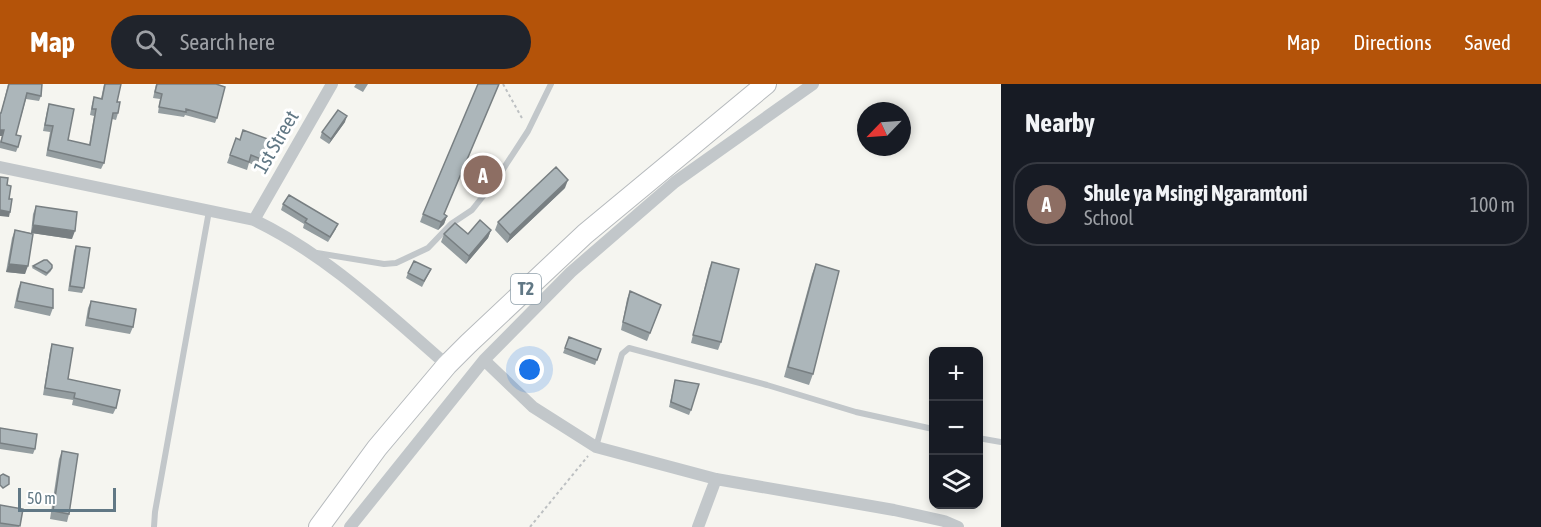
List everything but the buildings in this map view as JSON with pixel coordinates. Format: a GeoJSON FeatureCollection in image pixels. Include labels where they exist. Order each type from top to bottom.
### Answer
{"type":"FeatureCollection","features":[{"type":"Feature","properties":{"kind":"highway","name":"T2"},"geometry":{"type":"LineString","coordinates":[[319,527],[377,448],[447,365],[585,234],[766,84]]}},
{"type":"Feature","properties":{"kind":"street","name":"1st Street"},"geometry":{"type":"LineString","coordinates":[[254,220],[332,84]]}},
{"type":"Feature","properties":{"kind":"street"},"geometry":{"type":"LineString","coordinates":[[350,527],[484,360],[571,272],[675,182],[813,84]]}},
{"type":"Feature","properties":{"kind":"street"},"geometry":{"type":"LineString","coordinates":[[0,167],[254,220],[284,235],[311,253],[403,324],[447,365]]}},
{"type":"Feature","properties":{"kind":"street"},"geometry":{"type":"LineString","coordinates":[[484,360],[533,407],[596,447],[716,479],[894,510],[958,527]]}},
{"type":"Feature","properties":{"kind":"street"},"geometry":{"type":"LineString","coordinates":[[698,527],[716,479]]}},
{"type":"Feature","properties":{"kind":"lane"},"geometry":{"type":"LineString","coordinates":[[311,253],[384,264],[396,263],[428,248],[452,224],[472,210],[514,155],[551,84]]}},
{"type":"Feature","properties":{"kind":"lane"},"geometry":{"type":"LineString","coordinates":[[154,527],[209,211]]}},
{"type":"Feature","properties":{"kind":"lane"},"geometry":{"type":"LineString","coordinates":[[596,447],[622,354],[629,348],[767,385],[856,412],[929,428]]}},
{"type":"Feature","properties":{"kind":"lane"},"geometry":{"type":"LineString","coordinates":[[983,439],[1001,442]]}},
{"type":"Feature","properties":{"kind":"path"},"geometry":{"type":"LineString","coordinates":[[503,84],[528,130]]}},
{"type":"Feature","properties":{"kind":"path"},"geometry":{"type":"LineString","coordinates":[[530,527],[596,447]]}},
{"type":"Feature","properties":{"kind":"place","name":"Shule ya Msingi Ngaramtoni"},"geometry":{"type":"Point","coordinates":[483,175]}}]}
